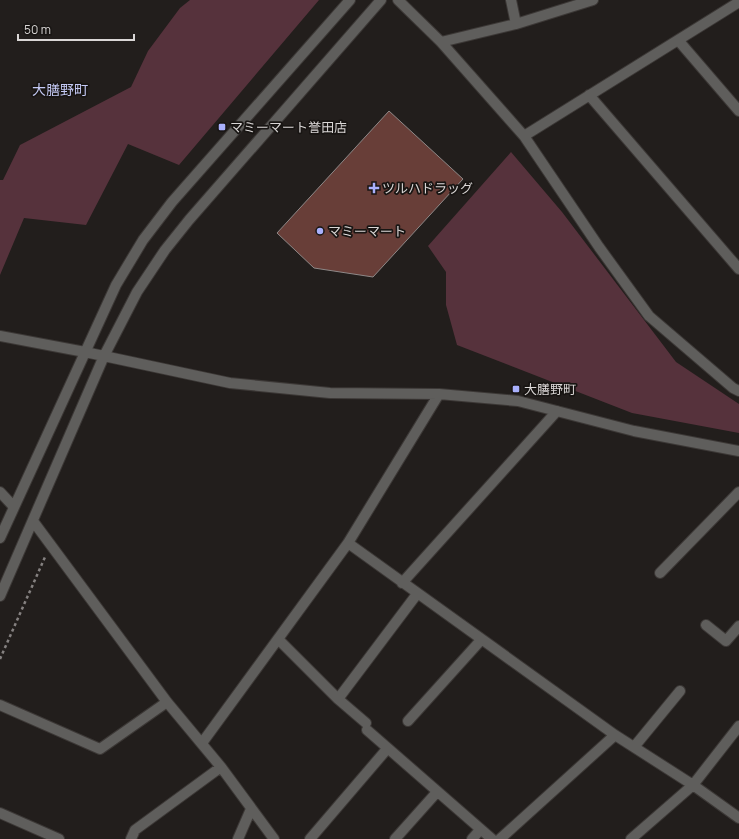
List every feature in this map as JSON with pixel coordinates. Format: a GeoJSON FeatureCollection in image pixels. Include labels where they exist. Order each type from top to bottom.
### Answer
{"type":"FeatureCollection","features":[{"type":"Feature","properties":{"kind":"street"},"geometry":{"type":"LineString","coordinates":[[0,538],[116,285],[143,240],[172,202],[350,0]]}},
{"type":"Feature","properties":{"kind":"street"},"geometry":{"type":"LineString","coordinates":[[0,596],[104,356],[137,292],[179,232],[381,0]]}},
{"type":"Feature","properties":{"kind":"street"},"geometry":{"type":"LineString","coordinates":[[398,0],[441,42],[524,136],[599,247],[650,316],[733,388],[739,391]]}},
{"type":"Feature","properties":{"kind":"street"},"geometry":{"type":"LineString","coordinates":[[511,0],[516,24]]}},
{"type":"Feature","properties":{"kind":"street"},"geometry":{"type":"LineString","coordinates":[[441,42],[516,24],[593,0]]}},
{"type":"Feature","properties":{"kind":"street"},"geometry":{"type":"LineString","coordinates":[[524,136],[739,2]]}},
{"type":"Feature","properties":{"kind":"street"},"geometry":{"type":"LineString","coordinates":[[678,40],[739,111]]}},
{"type":"Feature","properties":{"kind":"street"},"geometry":{"type":"LineString","coordinates":[[589,95],[739,268]]}},
{"type":"Feature","properties":{"kind":"street"},"geometry":{"type":"LineString","coordinates":[[0,336],[85,352],[230,383],[330,393],[440,394],[518,401],[634,431],[739,451]]}},
{"type":"Feature","properties":{"kind":"street"},"geometry":{"type":"LineString","coordinates":[[202,743],[348,543],[440,394]]}},
{"type":"Feature","properties":{"kind":"street"},"geometry":{"type":"LineString","coordinates":[[402,583],[557,411]]}},
{"type":"Feature","properties":{"kind":"street"},"geometry":{"type":"LineString","coordinates":[[0,492],[14,507]]}},
{"type":"Feature","properties":{"kind":"street"},"geometry":{"type":"LineString","coordinates":[[660,573],[739,492]]}},
{"type":"Feature","properties":{"kind":"street"},"geometry":{"type":"LineString","coordinates":[[33,522],[167,702],[221,767],[274,839]]}},
{"type":"Feature","properties":{"kind":"street"},"geometry":{"type":"LineString","coordinates":[[348,543],[615,735],[693,785],[739,818]]}},
{"type":"Feature","properties":{"kind":"street"},"geometry":{"type":"LineString","coordinates":[[338,699],[418,594]]}},
{"type":"Feature","properties":{"kind":"street"},"geometry":{"type":"LineString","coordinates":[[706,625],[726,640],[739,626]]}},
{"type":"Feature","properties":{"kind":"street"},"geometry":{"type":"LineString","coordinates":[[278,639],[366,726],[387,749],[492,839]]}},
{"type":"Feature","properties":{"kind":"street"},"geometry":{"type":"LineString","coordinates":[[408,721],[481,640]]}},
{"type":"Feature","properties":{"kind":"street"},"geometry":{"type":"LineString","coordinates":[[634,747],[680,691]]}},
{"type":"Feature","properties":{"kind":"street"},"geometry":{"type":"LineString","coordinates":[[0,705],[100,749],[167,702]]}},
{"type":"Feature","properties":{"kind":"street"},"geometry":{"type":"LineString","coordinates":[[630,839],[693,785],[739,726]]}},
{"type":"Feature","properties":{"kind":"street"},"geometry":{"type":"LineString","coordinates":[[500,839],[615,735]]}},
{"type":"Feature","properties":{"kind":"street"},"geometry":{"type":"LineString","coordinates":[[310,839],[387,749]]}},
{"type":"Feature","properties":{"kind":"street"},"geometry":{"type":"LineString","coordinates":[[131,839],[135,830],[221,767]]}},
{"type":"Feature","properties":{"kind":"street"},"geometry":{"type":"LineString","coordinates":[[395,839],[437,792]]}},
{"type":"Feature","properties":{"kind":"street"},"geometry":{"type":"LineString","coordinates":[[238,839],[251,808]]}},
{"type":"Feature","properties":{"kind":"street"},"geometry":{"type":"LineString","coordinates":[[0,813],[59,839]]}},
{"type":"Feature","properties":{"kind":"street"},"geometry":{"type":"LineString","coordinates":[[472,839],[480,830]]}},
{"type":"Feature","properties":{"kind":"path"},"geometry":{"type":"LineString","coordinates":[[0,659],[50,544]]}},
{"type":"Feature","properties":{"kind":"shaded area"},"geometry":{"type":"Polygon","coordinates":[[[190,0],[319,0],[179,165],[128,144],[86,225],[24,218],[0,275],[0,180],[3,180],[20,145],[131,87],[148,51],[180,8],[190,0]]]}},
{"type":"Feature","properties":{"kind":"shaded area"},"geometry":{"type":"Polygon","coordinates":[[[511,152],[562,212],[676,362],[739,404],[739,433],[632,413],[457,345],[446,305],[446,272],[428,246],[511,152]]]}},
{"type":"Feature","properties":{"kind":"building"},"geometry":{"type":"Polygon","coordinates":[[[389,111],[463,179],[373,277],[314,268],[277,233],[389,111]]]}},
{"type":"Feature","properties":{"kind":"place","name":"マミーマート誉田店"},"geometry":{"type":"Point","coordinates":[222,127]}},
{"type":"Feature","properties":{"kind":"place","name":"ツルハドラッグ"},"geometry":{"type":"Point","coordinates":[374,188]}},
{"type":"Feature","properties":{"kind":"place","name":"マミーマート"},"geometry":{"type":"Point","coordinates":[320,231]}},
{"type":"Feature","properties":{"kind":"place","name":"大膳野町"},"geometry":{"type":"Point","coordinates":[516,389]}},
{"type":"Feature","properties":{"kind":"district","name":"大膳野町"},"geometry":{"type":"Point","coordinates":[60,90]}}]}
